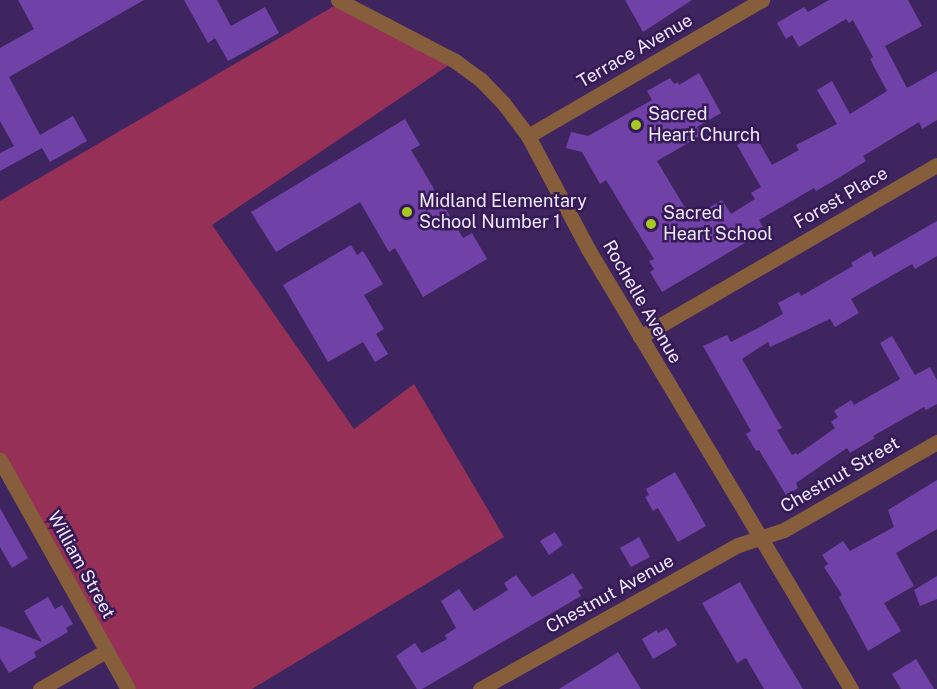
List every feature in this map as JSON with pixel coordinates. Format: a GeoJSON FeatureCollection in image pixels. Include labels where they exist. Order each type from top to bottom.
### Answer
{"type":"FeatureCollection","features":[{"type":"Feature","properties":{"kind":"street","name":"Rochelle Avenue"},"geometry":{"type":"LineString","coordinates":[[338,0],[455,61],[493,92],[528,136],[564,207],[851,689]]}},
{"type":"Feature","properties":{"kind":"street","name":"Terrace Avenue"},"geometry":{"type":"LineString","coordinates":[[528,136],[762,0]]}},
{"type":"Feature","properties":{"kind":"street","name":"Forest Place"},"geometry":{"type":"LineString","coordinates":[[640,337],[937,165]]}},
{"type":"Feature","properties":{"kind":"street","name":"Chestnut Street"},"geometry":{"type":"LineString","coordinates":[[760,538],[784,530],[937,442]]}},
{"type":"Feature","properties":{"kind":"street","name":"William Street"},"geometry":{"type":"LineString","coordinates":[[2,466],[128,689]]}},
{"type":"Feature","properties":{"kind":"street","name":"Chestnut Avenue"},"geometry":{"type":"LineString","coordinates":[[480,689],[738,545],[760,538]]}},
{"type":"Feature","properties":{"kind":"street"},"geometry":{"type":"LineString","coordinates":[[40,689],[106,651]]}},
{"type":"Feature","properties":{"kind":"shaded area"},"geometry":{"type":"Polygon","coordinates":[[[341,2],[455,61],[212,225],[354,429],[414,384],[504,537],[252,689],[128,689],[0,461],[0,201],[341,2]]]}},
{"type":"Feature","properties":{"kind":"building"},"geometry":{"type":"Polygon","coordinates":[[[18,0],[144,0],[9,77],[40,135],[73,116],[87,141],[50,162],[42,148],[0,171],[0,153],[14,146],[0,121],[0,48],[34,29],[18,0]]]}},
{"type":"Feature","properties":{"kind":"building"},"geometry":{"type":"Polygon","coordinates":[[[184,0],[217,0],[231,26],[265,7],[279,33],[228,61],[215,38],[208,43],[184,0]]]}},
{"type":"Feature","properties":{"kind":"building"},"geometry":{"type":"Polygon","coordinates":[[[625,0],[692,0],[643,32],[625,0]]]}},
{"type":"Feature","properties":{"kind":"building"},"geometry":{"type":"Polygon","coordinates":[[[829,0],[908,0],[922,26],[885,46],[907,88],[937,71],[937,120],[922,129],[919,122],[863,156],[866,161],[835,180],[816,191],[814,188],[759,220],[765,231],[662,292],[650,272],[654,269],[649,261],[654,259],[606,180],[600,184],[582,152],[566,148],[571,132],[588,136],[652,100],[647,91],[670,78],[674,84],[678,82],[679,85],[699,73],[721,113],[697,127],[702,135],[657,161],[691,218],[722,200],[731,214],[755,199],[751,193],[761,187],[737,145],[755,135],[772,165],[799,150],[796,145],[837,124],[817,90],[832,81],[850,114],[887,91],[870,59],[873,57],[853,20],[849,23],[846,19],[799,47],[792,35],[786,39],[777,23],[804,7],[808,12],[829,0]]]}},
{"type":"Feature","properties":{"kind":"building"},"geometry":{"type":"Polygon","coordinates":[[[405,119],[420,145],[411,150],[463,238],[472,233],[487,259],[423,297],[395,248],[389,252],[360,202],[276,252],[251,212],[405,119]]]}},
{"type":"Feature","properties":{"kind":"building"},"geometry":{"type":"Polygon","coordinates":[[[937,221],[937,256],[915,269],[912,264],[851,299],[859,313],[835,327],[830,319],[770,347],[768,342],[742,359],[782,428],[777,430],[792,455],[796,453],[797,455],[835,428],[831,422],[838,417],[834,411],[851,400],[854,405],[900,379],[880,343],[892,336],[915,375],[930,367],[937,380],[937,404],[926,410],[924,407],[873,436],[875,438],[850,453],[847,448],[796,483],[798,488],[786,495],[759,450],[756,451],[746,434],[751,431],[703,346],[727,335],[731,342],[758,328],[783,314],[778,303],[799,292],[801,296],[853,266],[851,263],[871,251],[874,257],[937,221]]]}},
{"type":"Feature","properties":{"kind":"building"},"geometry":{"type":"Polygon","coordinates":[[[351,245],[357,255],[363,251],[383,284],[364,295],[384,329],[376,334],[388,354],[375,362],[363,342],[328,362],[283,285],[351,245]]]}},
{"type":"Feature","properties":{"kind":"building"},"geometry":{"type":"Polygon","coordinates":[[[675,472],[706,526],[678,542],[658,508],[653,511],[645,497],[649,495],[646,489],[675,472]]]}},
{"type":"Feature","properties":{"kind":"building"},"geometry":{"type":"Polygon","coordinates":[[[937,480],[937,529],[896,553],[914,586],[884,603],[901,631],[868,651],[839,597],[842,595],[824,567],[828,564],[822,555],[843,541],[850,551],[894,527],[888,510],[937,480]]]}},
{"type":"Feature","properties":{"kind":"building"},"geometry":{"type":"Polygon","coordinates":[[[0,508],[28,558],[12,568],[0,547],[0,508]]]}},
{"type":"Feature","properties":{"kind":"building"},"geometry":{"type":"Polygon","coordinates":[[[555,532],[563,545],[549,555],[540,541],[555,532]]]}},
{"type":"Feature","properties":{"kind":"building"},"geometry":{"type":"Polygon","coordinates":[[[639,537],[650,557],[631,567],[620,548],[639,537]]]}},
{"type":"Feature","properties":{"kind":"building"},"geometry":{"type":"Polygon","coordinates":[[[573,573],[583,588],[578,591],[581,596],[422,689],[417,689],[396,656],[415,643],[422,653],[447,639],[445,635],[456,628],[441,601],[459,589],[474,611],[508,590],[504,583],[516,575],[532,597],[573,573]]]}},
{"type":"Feature","properties":{"kind":"building"},"geometry":{"type":"Polygon","coordinates":[[[937,576],[937,599],[920,606],[914,590],[937,576]]]}},
{"type":"Feature","properties":{"kind":"building"},"geometry":{"type":"Polygon","coordinates":[[[740,582],[803,689],[764,689],[746,658],[737,663],[702,603],[740,582]]]}},
{"type":"Feature","properties":{"kind":"building"},"geometry":{"type":"Polygon","coordinates":[[[48,597],[55,609],[62,605],[73,624],[66,628],[68,632],[34,652],[36,657],[9,673],[0,658],[0,626],[42,642],[24,611],[48,597]]]}},
{"type":"Feature","properties":{"kind":"building"},"geometry":{"type":"Polygon","coordinates":[[[667,628],[677,645],[653,659],[642,639],[657,630],[658,633],[667,628]]]}},
{"type":"Feature","properties":{"kind":"building"},"geometry":{"type":"Polygon","coordinates":[[[618,652],[641,689],[559,689],[601,663],[618,652]]]}},
{"type":"Feature","properties":{"kind":"building"},"geometry":{"type":"Polygon","coordinates":[[[916,659],[934,689],[901,689],[892,674],[916,659]]]}},
{"type":"Feature","properties":{"kind":"place","name":"Sacred Heart Church"},"geometry":{"type":"Point","coordinates":[636,125]}},
{"type":"Feature","properties":{"kind":"place","name":"Midland Elementary School Number 1"},"geometry":{"type":"Point","coordinates":[407,212]}},
{"type":"Feature","properties":{"kind":"place","name":"Sacred Heart School"},"geometry":{"type":"Point","coordinates":[651,224]}}]}
